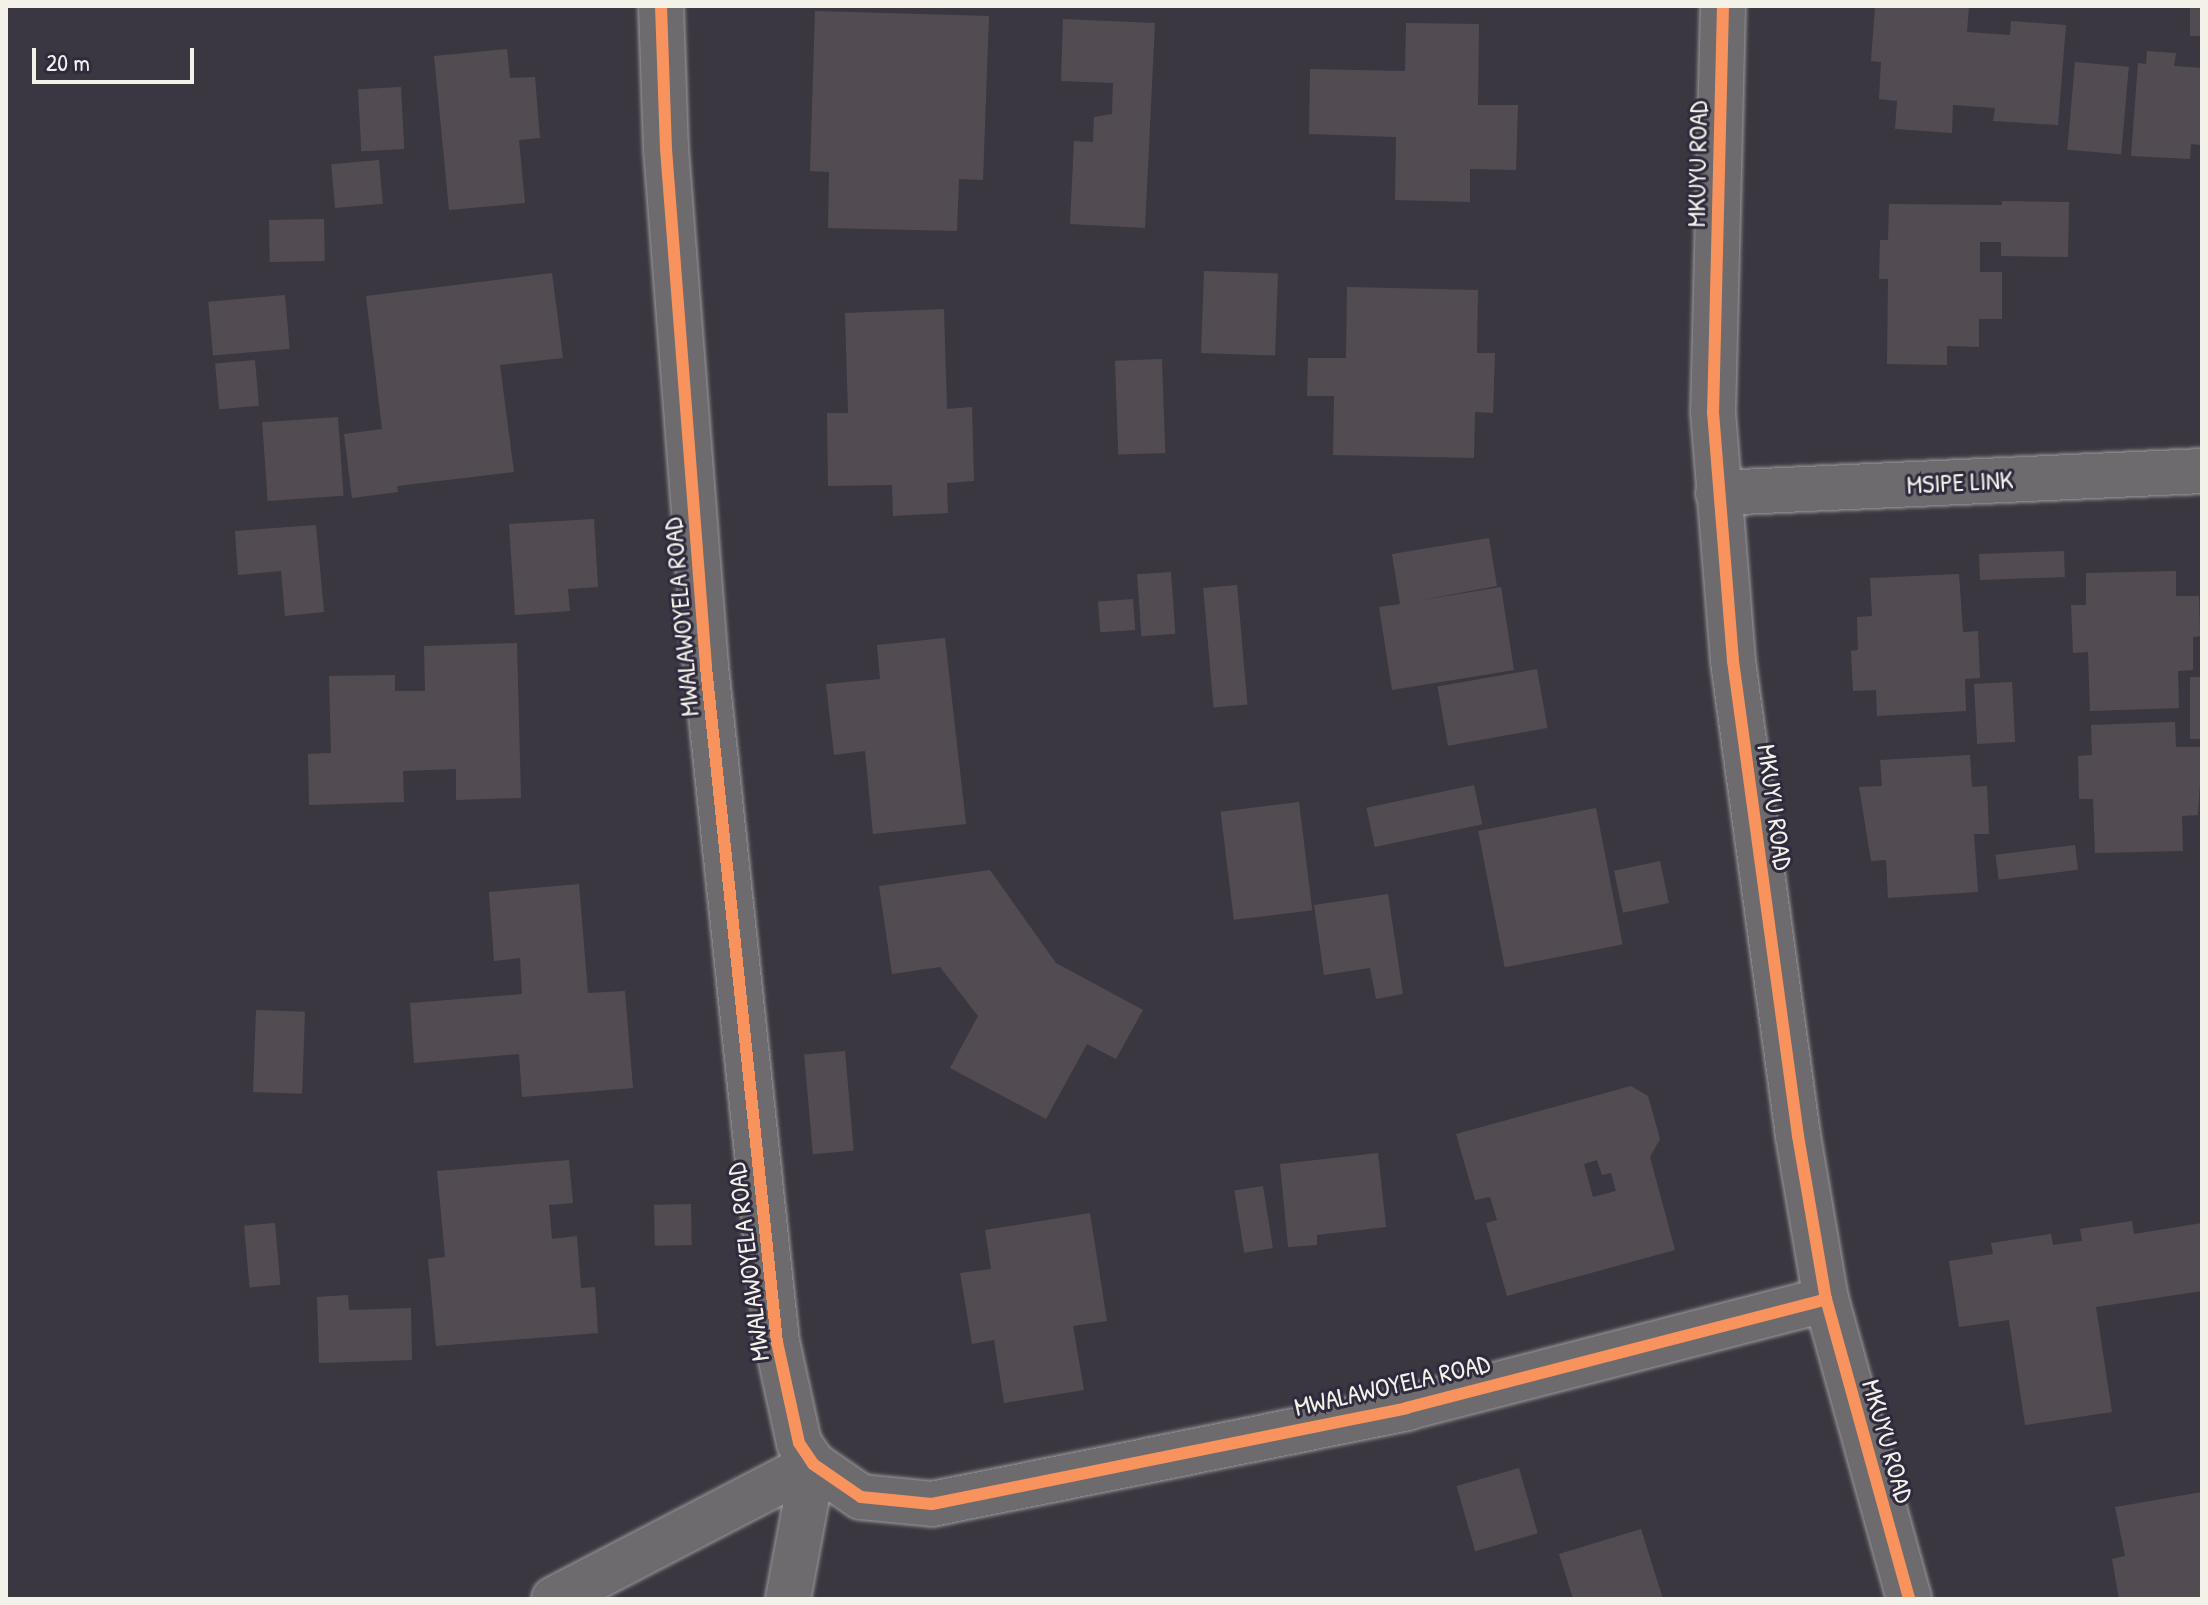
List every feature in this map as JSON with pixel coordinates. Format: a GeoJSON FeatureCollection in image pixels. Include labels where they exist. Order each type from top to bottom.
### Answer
{"type":"FeatureCollection","features":[{"type":"Feature","properties":{"kind":"street","name":"MWALAWOYELA ROAD"},"geometry":{"type":"LineString","coordinates":[[661,6],[666,149],[708,683],[777,1342],[799,1443],[813,1464],[861,1497],[932,1504],[1406,1408],[1826,1299]]}},
{"type":"Feature","properties":{"kind":"street","name":"MKUYU ROAD"},"geometry":{"type":"LineString","coordinates":[[1723,6],[1713,412],[1737,693],[1798,1136],[1826,1299],[1909,1599]]}},
{"type":"Feature","properties":{"kind":"street","name":"MSIPE LINK"},"geometry":{"type":"LineString","coordinates":[[1718,493],[2202,471]]}},
{"type":"Feature","properties":{"kind":"street"},"geometry":{"type":"LineString","coordinates":[[554,1599],[813,1464]]}},
{"type":"Feature","properties":{"kind":"street"},"geometry":{"type":"LineString","coordinates":[[788,1599],[813,1464]]}},
{"type":"Feature","properties":{"kind":"building"},"geometry":{"type":"Polygon","coordinates":[[[1875,6],[1969,6],[1967,32],[2010,35],[2011,21],[2066,25],[2058,125],[1993,121],[1995,108],[1953,105],[1952,133],[1895,129],[1897,101],[1879,99],[1881,62],[1871,61],[1875,6]]]}},
{"type":"Feature","properties":{"kind":"building"},"geometry":{"type":"Polygon","coordinates":[[[2190,6],[2202,6],[2202,36],[2190,36],[2190,6]]]}},
{"type":"Feature","properties":{"kind":"building"},"geometry":{"type":"Polygon","coordinates":[[[815,11],[989,16],[983,180],[959,179],[957,231],[828,228],[829,172],[810,171],[815,11]]]}},
{"type":"Feature","properties":{"kind":"building"},"geometry":{"type":"Polygon","coordinates":[[[1063,19],[1155,23],[1145,228],[1070,224],[1074,141],[1093,142],[1094,117],[1112,114],[1113,83],[1061,81],[1063,19]]]}},
{"type":"Feature","properties":{"kind":"building"},"geometry":{"type":"Polygon","coordinates":[[[1406,23],[1479,24],[1478,105],[1518,105],[1516,170],[1470,169],[1470,202],[1395,200],[1396,137],[1309,134],[1310,69],[1405,71],[1406,23]]]}},
{"type":"Feature","properties":{"kind":"building"},"geometry":{"type":"Polygon","coordinates":[[[507,49],[510,78],[535,77],[540,138],[519,140],[525,203],[449,210],[434,56],[507,49]]]}},
{"type":"Feature","properties":{"kind":"building"},"geometry":{"type":"Polygon","coordinates":[[[2147,51],[2176,53],[2174,66],[2202,68],[2202,145],[2191,144],[2190,159],[2131,156],[2138,63],[2146,64],[2147,51]]]}},
{"type":"Feature","properties":{"kind":"building"},"geometry":{"type":"Polygon","coordinates":[[[2075,62],[2129,67],[2121,154],[2067,150],[2075,62]]]}},
{"type":"Feature","properties":{"kind":"building"},"geometry":{"type":"Polygon","coordinates":[[[401,87],[404,149],[361,151],[358,89],[401,87]]]}},
{"type":"Feature","properties":{"kind":"building"},"geometry":{"type":"Polygon","coordinates":[[[379,160],[383,204],[335,208],[331,164],[379,160]]]}},
{"type":"Feature","properties":{"kind":"building"},"geometry":{"type":"Polygon","coordinates":[[[2002,201],[2069,202],[2068,257],[2001,256],[2001,242],[1980,242],[1980,272],[2002,272],[2002,319],[1979,319],[1979,347],[1947,346],[1947,365],[1887,364],[1888,279],[1879,279],[1880,240],[1888,240],[1889,204],[2002,205],[2002,201]]]}},
{"type":"Feature","properties":{"kind":"building"},"geometry":{"type":"Polygon","coordinates":[[[324,219],[325,261],[270,262],[269,220],[324,219]]]}},
{"type":"Feature","properties":{"kind":"building"},"geometry":{"type":"Polygon","coordinates":[[[1204,271],[1278,274],[1275,356],[1201,353],[1204,271]]]}},
{"type":"Feature","properties":{"kind":"building"},"geometry":{"type":"Polygon","coordinates":[[[552,273],[563,358],[500,365],[514,472],[397,486],[398,492],[352,498],[344,434],[382,429],[366,296],[552,273]]]}},
{"type":"Feature","properties":{"kind":"building"},"geometry":{"type":"Polygon","coordinates":[[[1347,287],[1478,290],[1477,353],[1495,353],[1493,413],[1475,412],[1474,458],[1333,455],[1334,396],[1307,396],[1308,358],[1346,358],[1347,287]]]}},
{"type":"Feature","properties":{"kind":"building"},"geometry":{"type":"Polygon","coordinates":[[[285,295],[290,349],[213,356],[208,302],[285,295]]]}},
{"type":"Feature","properties":{"kind":"building"},"geometry":{"type":"Polygon","coordinates":[[[944,309],[947,409],[972,407],[974,481],[947,483],[948,513],[893,516],[892,485],[828,486],[827,413],[848,413],[845,313],[944,309]]]}},
{"type":"Feature","properties":{"kind":"building"},"geometry":{"type":"Polygon","coordinates":[[[1162,359],[1165,453],[1118,455],[1115,361],[1162,359]]]}},
{"type":"Feature","properties":{"kind":"building"},"geometry":{"type":"Polygon","coordinates":[[[255,360],[259,406],[219,409],[215,363],[255,360]]]}},
{"type":"Feature","properties":{"kind":"building"},"geometry":{"type":"Polygon","coordinates":[[[338,417],[344,496],[268,501],[262,422],[338,417]]]}},
{"type":"Feature","properties":{"kind":"building"},"geometry":{"type":"Polygon","coordinates":[[[594,519],[598,587],[568,589],[570,611],[515,615],[509,524],[594,519]]]}},
{"type":"Feature","properties":{"kind":"building"},"geometry":{"type":"Polygon","coordinates":[[[316,525],[324,612],[285,616],[281,571],[238,575],[235,531],[316,525]]]}},
{"type":"Feature","properties":{"kind":"building"},"geometry":{"type":"Polygon","coordinates":[[[1489,538],[1497,586],[1416,601],[1501,587],[1514,670],[1392,690],[1379,607],[1400,604],[1392,554],[1489,538]]]}},
{"type":"Feature","properties":{"kind":"building"},"geometry":{"type":"Polygon","coordinates":[[[2064,551],[2065,577],[1980,580],[1979,554],[2064,551]]]}},
{"type":"Feature","properties":{"kind":"building"},"geometry":{"type":"Polygon","coordinates":[[[2176,571],[2176,596],[2199,596],[2200,636],[2193,637],[2193,670],[2178,671],[2179,708],[2090,711],[2088,652],[2073,653],[2071,605],[2086,605],[2086,573],[2176,571]]]}},
{"type":"Feature","properties":{"kind":"building"},"geometry":{"type":"Polygon","coordinates":[[[1171,572],[1175,634],[1141,636],[1137,574],[1171,572]]]}},
{"type":"Feature","properties":{"kind":"building"},"geometry":{"type":"Polygon","coordinates":[[[1959,574],[1963,632],[1978,631],[1980,678],[1965,679],[1966,711],[1877,716],[1876,690],[1853,691],[1851,651],[1858,650],[1857,617],[1872,616],[1870,578],[1959,574]]]}},
{"type":"Feature","properties":{"kind":"building"},"geometry":{"type":"Polygon","coordinates":[[[1237,585],[1247,705],[1214,708],[1203,588],[1237,585]]]}},
{"type":"Feature","properties":{"kind":"building"},"geometry":{"type":"Polygon","coordinates":[[[1133,599],[1135,630],[1100,632],[1098,601],[1133,599]]]}},
{"type":"Feature","properties":{"kind":"building"},"geometry":{"type":"Polygon","coordinates":[[[945,638],[966,824],[873,834],[865,751],[834,755],[826,684],[880,679],[877,645],[945,638]]]}},
{"type":"Feature","properties":{"kind":"building"},"geometry":{"type":"Polygon","coordinates":[[[517,643],[521,798],[456,800],[456,769],[403,771],[404,802],[309,805],[308,754],[331,753],[329,676],[395,675],[395,691],[425,691],[424,646],[517,643]]]}},
{"type":"Feature","properties":{"kind":"building"},"geometry":{"type":"Polygon","coordinates":[[[1537,669],[1547,728],[1448,746],[1438,687],[1537,669]]]}},
{"type":"Feature","properties":{"kind":"building"},"geometry":{"type":"Polygon","coordinates":[[[2190,677],[2202,677],[2202,739],[2190,739],[2190,677]]]}},
{"type":"Feature","properties":{"kind":"building"},"geometry":{"type":"Polygon","coordinates":[[[2012,682],[2015,742],[1977,744],[1974,684],[2012,682]]]}},
{"type":"Feature","properties":{"kind":"building"},"geometry":{"type":"Polygon","coordinates":[[[2175,722],[2176,747],[2202,747],[2198,815],[2182,816],[2183,851],[2095,853],[2093,799],[2079,799],[2078,756],[2092,755],[2091,725],[2175,722]]]}},
{"type":"Feature","properties":{"kind":"building"},"geometry":{"type":"Polygon","coordinates":[[[1970,755],[1972,787],[1987,786],[1989,834],[1974,834],[1978,892],[1888,898],[1886,860],[1871,861],[1859,787],[1882,786],[1880,760],[1970,755]]]}},
{"type":"Feature","properties":{"kind":"building"},"geometry":{"type":"Polygon","coordinates":[[[1474,785],[1482,824],[1375,847],[1366,808],[1474,785]]]}},
{"type":"Feature","properties":{"kind":"building"},"geometry":{"type":"Polygon","coordinates":[[[1299,802],[1312,910],[1234,920],[1221,812],[1299,802]]]}},
{"type":"Feature","properties":{"kind":"building"},"geometry":{"type":"Polygon","coordinates":[[[1596,808],[1623,944],[1505,967],[1478,831],[1596,808]]]}},
{"type":"Feature","properties":{"kind":"building"},"geometry":{"type":"Polygon","coordinates":[[[2075,845],[2078,870],[1999,880],[1996,855],[2075,845]]]}},
{"type":"Feature","properties":{"kind":"building"},"geometry":{"type":"Polygon","coordinates":[[[1660,861],[1669,903],[1623,913],[1614,871],[1660,861]]]}},
{"type":"Feature","properties":{"kind":"building"},"geometry":{"type":"Polygon","coordinates":[[[990,870],[1056,963],[1143,1010],[1116,1059],[1087,1044],[1046,1119],[950,1068],[978,1016],[940,967],[892,974],[879,886],[990,870]]]}},
{"type":"Feature","properties":{"kind":"building"},"geometry":{"type":"Polygon","coordinates":[[[579,884],[588,993],[625,991],[633,1088],[522,1097],[519,1054],[414,1063],[410,1003],[522,994],[520,958],[494,961],[489,892],[579,884]]]}},
{"type":"Feature","properties":{"kind":"building"},"geometry":{"type":"Polygon","coordinates":[[[1388,894],[1403,994],[1376,999],[1370,968],[1324,975],[1314,905],[1388,894]]]}},
{"type":"Feature","properties":{"kind":"building"},"geometry":{"type":"Polygon","coordinates":[[[256,1010],[305,1012],[302,1094],[253,1092],[256,1010]]]}},
{"type":"Feature","properties":{"kind":"building"},"geometry":{"type":"Polygon","coordinates":[[[845,1051],[854,1151],[813,1154],[804,1055],[845,1051]]]}},
{"type":"Feature","properties":{"kind":"building"},"geometry":{"type":"Polygon","coordinates":[[[1631,1086],[1648,1096],[1660,1139],[1650,1157],[1675,1250],[1507,1296],[1486,1223],[1497,1220],[1490,1197],[1475,1200],[1456,1134],[1631,1086]],[[1597,1160],[1584,1164],[1593,1197],[1616,1191],[1611,1173],[1602,1175],[1597,1160]]]}},
{"type":"Feature","properties":{"kind":"building"},"geometry":{"type":"Polygon","coordinates":[[[1378,1153],[1386,1227],[1317,1235],[1317,1245],[1288,1247],[1280,1164],[1378,1153]]]}},
{"type":"Feature","properties":{"kind":"building"},"geometry":{"type":"Polygon","coordinates":[[[569,1160],[573,1203],[549,1205],[552,1239],[577,1236],[581,1288],[595,1287],[598,1333],[436,1346],[428,1259],[445,1257],[437,1171],[569,1160]]]}},
{"type":"Feature","properties":{"kind":"building"},"geometry":{"type":"Polygon","coordinates":[[[1263,1186],[1273,1248],[1244,1253],[1234,1191],[1263,1186]]]}},
{"type":"Feature","properties":{"kind":"building"},"geometry":{"type":"Polygon","coordinates":[[[691,1204],[692,1245],[655,1246],[654,1205],[691,1204]]]}},
{"type":"Feature","properties":{"kind":"building"},"geometry":{"type":"Polygon","coordinates":[[[1090,1213],[1107,1321],[1073,1326],[1084,1390],[1004,1403],[994,1340],[972,1344],[960,1273],[991,1269],[985,1230],[1090,1213]]]}},
{"type":"Feature","properties":{"kind":"building"},"geometry":{"type":"Polygon","coordinates":[[[2132,1221],[2134,1234],[2202,1223],[2202,1291],[2096,1307],[2112,1412],[2025,1425],[2009,1320],[1959,1327],[1949,1261],[1993,1254],[1991,1243],[2051,1234],[2053,1245],[2082,1241],[2080,1229],[2132,1221]]]}},
{"type":"Feature","properties":{"kind":"building"},"geometry":{"type":"Polygon","coordinates":[[[275,1223],[280,1285],[250,1287],[244,1226],[275,1223]]]}},
{"type":"Feature","properties":{"kind":"building"},"geometry":{"type":"Polygon","coordinates":[[[348,1295],[349,1310],[411,1308],[412,1360],[319,1363],[317,1297],[348,1295]]]}},
{"type":"Feature","properties":{"kind":"building"},"geometry":{"type":"Polygon","coordinates":[[[1519,1468],[1538,1533],[1475,1551],[1457,1486],[1519,1468]]]}},
{"type":"Feature","properties":{"kind":"building"},"geometry":{"type":"Polygon","coordinates":[[[2202,1492],[2202,1599],[2119,1599],[2112,1559],[2125,1556],[2115,1507],[2202,1492]]]}},
{"type":"Feature","properties":{"kind":"building"},"geometry":{"type":"Polygon","coordinates":[[[1641,1529],[1663,1599],[1573,1599],[1559,1554],[1641,1529]]]}},
{"type":"Feature","properties":{"kind":"cycle path"},"geometry":{"type":"LineString","coordinates":[[661,6],[666,149],[706,667],[777,1342],[799,1443],[813,1464],[861,1497],[932,1504],[1406,1408],[1826,1299]]}},
{"type":"Feature","properties":{"kind":"cycle path"},"geometry":{"type":"LineString","coordinates":[[1723,6],[1713,412],[1733,661],[1798,1136],[1826,1299],[1909,1599]]}}]}
